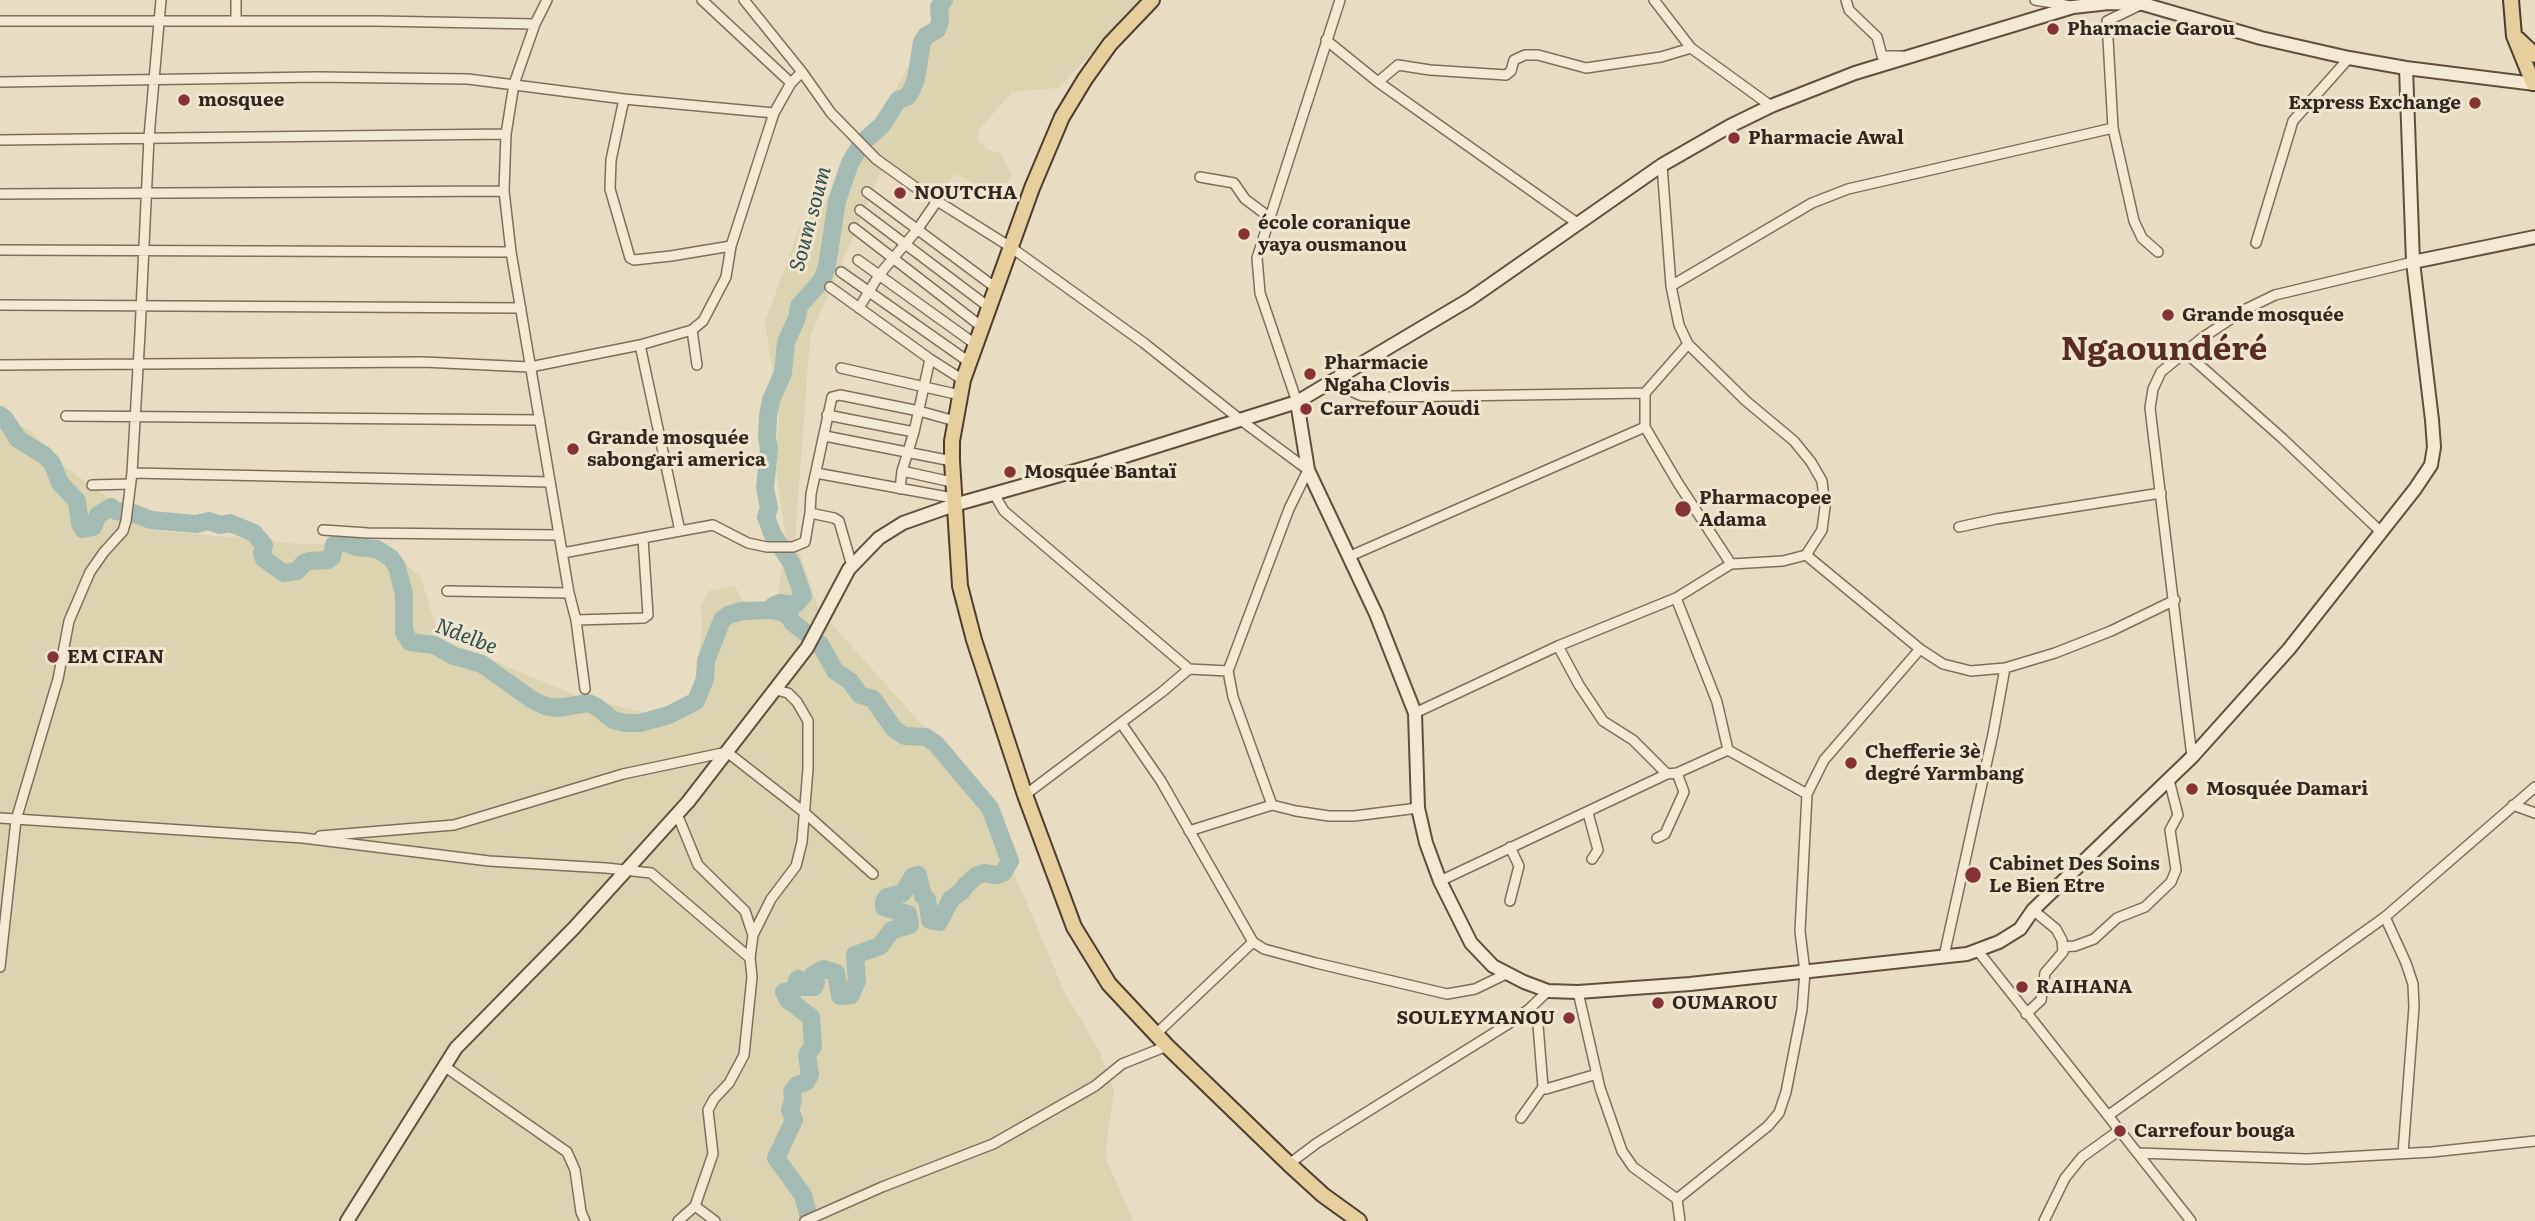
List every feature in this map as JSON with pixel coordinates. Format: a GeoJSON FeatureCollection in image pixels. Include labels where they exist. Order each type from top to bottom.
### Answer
{"type":"FeatureCollection","features":[{"type":"Feature","properties":{"kind":"main road"},"geometry":{"type":"LineString","coordinates":[[1152,0],[1110,44],[1062,117],[1032,188],[963,380],[955,421],[952,461],[961,586],[970,626],[1025,795],[1074,927],[1109,984],[1167,1046],[1289,1164],[1323,1195],[1359,1221]]}},
{"type":"Feature","properties":{"kind":"main road"},"geometry":{"type":"LineString","coordinates":[[347,1221],[456,1048],[574,928],[677,814],[807,648],[852,566],[879,538],[903,523],[953,502],[994,494],[1242,421],[1297,402],[1471,299],[1662,165],[1771,106],[1855,73],[2073,7],[2138,2],[2261,38],[2349,58],[2406,68],[2534,83],[2514,36],[2511,0]]}},
{"type":"Feature","properties":{"kind":"main road"},"geometry":{"type":"LineString","coordinates":[[2514,36],[2535,55]]}},
{"type":"Feature","properties":{"kind":"main road"},"geometry":{"type":"LineString","coordinates":[[1297,402],[1308,470],[1376,614],[1415,713],[1418,808],[1426,843],[1440,881],[1471,943],[1493,966],[1548,991],[1578,992],[1804,972],[1978,951],[2020,929],[2033,910],[2192,757],[2289,649],[2431,465],[2434,447],[2413,262],[2406,68]]}},
{"type":"Feature","properties":{"kind":"main road"},"geometry":{"type":"LineString","coordinates":[[2413,262],[2535,237]]}},
{"type":"Feature","properties":{"kind":"street"},"geometry":{"type":"LineString","coordinates":[[0,967],[16,820],[58,679],[69,621],[90,572],[123,531],[126,522],[139,365],[149,137],[161,0]]}},
{"type":"Feature","properties":{"kind":"street"},"geometry":{"type":"LineString","coordinates":[[236,0],[236,21]]}},
{"type":"Feature","properties":{"kind":"street"},"geometry":{"type":"LineString","coordinates":[[547,0],[535,24],[514,84],[506,134],[503,191],[530,367],[576,620],[585,689]]}},
{"type":"Feature","properties":{"kind":"street"},"geometry":{"type":"LineString","coordinates":[[702,0],[791,83]]}},
{"type":"Feature","properties":{"kind":"street"},"geometry":{"type":"LineString","coordinates":[[744,0],[831,113],[876,159],[1012,248],[1144,343],[1308,470],[1289,509],[1228,671],[1233,697],[1272,805]]}},
{"type":"Feature","properties":{"kind":"street"},"geometry":{"type":"LineString","coordinates":[[1297,402],[1260,293],[1257,258],[1340,0]]}},
{"type":"Feature","properties":{"kind":"street"},"geometry":{"type":"LineString","coordinates":[[1654,0],[1691,48],[1771,106]]}},
{"type":"Feature","properties":{"kind":"street"},"geometry":{"type":"LineString","coordinates":[[1846,0],[1849,10],[1877,37],[1882,56],[1910,57]]}},
{"type":"Feature","properties":{"kind":"street"},"geometry":{"type":"LineString","coordinates":[[2035,0],[2073,7]]}},
{"type":"Feature","properties":{"kind":"street"},"geometry":{"type":"LineString","coordinates":[[2138,2],[2107,21],[2113,128],[2134,221],[2142,238],[2158,252]]}},
{"type":"Feature","properties":{"kind":"street"},"geometry":{"type":"LineString","coordinates":[[0,21],[535,24]]}},
{"type":"Feature","properties":{"kind":"street"},"geometry":{"type":"LineString","coordinates":[[1326,40],[1378,82],[1577,223]]}},
{"type":"Feature","properties":{"kind":"street"},"geometry":{"type":"LineString","coordinates":[[1378,82],[1398,65],[1506,75],[1511,71],[1514,61],[1525,55],[1538,55],[1586,68],[1661,57],[1691,48]]}},
{"type":"Feature","properties":{"kind":"street"},"geometry":{"type":"LineString","coordinates":[[2256,243],[2293,121],[2349,58]]}},
{"type":"Feature","properties":{"kind":"street"},"geometry":{"type":"LineString","coordinates":[[0,365],[424,362],[530,367],[640,345],[692,330],[703,321],[726,277],[731,246],[774,113],[791,83],[802,72]]}},
{"type":"Feature","properties":{"kind":"street"},"geometry":{"type":"LineString","coordinates":[[0,82],[317,77],[468,79],[625,99],[774,113]]}},
{"type":"Feature","properties":{"kind":"street"},"geometry":{"type":"LineString","coordinates":[[625,99],[611,160],[610,189],[630,258],[634,260],[671,256],[731,246]]}},
{"type":"Feature","properties":{"kind":"street"},"geometry":{"type":"LineString","coordinates":[[1671,286],[1812,203],[1848,189],[2113,128]]}},
{"type":"Feature","properties":{"kind":"street"},"geometry":{"type":"LineString","coordinates":[[0,140],[506,134]]}},
{"type":"Feature","properties":{"kind":"street"},"geometry":{"type":"LineString","coordinates":[[1415,713],[1558,646],[1676,598],[1731,564],[1783,561],[1806,555],[1822,530],[1825,507],[1822,481],[1811,462],[1794,441],[1746,401],[1688,344],[1679,325],[1671,286],[1662,165]]}},
{"type":"Feature","properties":{"kind":"street"},"geometry":{"type":"LineString","coordinates":[[1200,177],[1234,183],[1245,199],[1269,217]]}},
{"type":"Feature","properties":{"kind":"street"},"geometry":{"type":"LineString","coordinates":[[0,194],[503,191]]}},
{"type":"Feature","properties":{"kind":"street"},"geometry":{"type":"LineString","coordinates":[[867,192],[996,288]]}},
{"type":"Feature","properties":{"kind":"street"},"geometry":{"type":"LineString","coordinates":[[859,308],[879,275],[917,230],[937,201]]}},
{"type":"Feature","properties":{"kind":"street"},"geometry":{"type":"LineString","coordinates":[[860,210],[990,308]]}},
{"type":"Feature","properties":{"kind":"street"},"geometry":{"type":"LineString","coordinates":[[854,228],[982,327]]}},
{"type":"Feature","properties":{"kind":"street"},"geometry":{"type":"LineString","coordinates":[[0,250],[511,252]]}},
{"type":"Feature","properties":{"kind":"street"},"geometry":{"type":"LineString","coordinates":[[858,260],[975,344]]}},
{"type":"Feature","properties":{"kind":"street"},"geometry":{"type":"LineString","coordinates":[[2192,757],[2150,408],[2153,389],[2161,372],[2202,338],[2246,309],[2276,295],[2413,262]]}},
{"type":"Feature","properties":{"kind":"street"},"geometry":{"type":"LineString","coordinates":[[841,272],[969,362]]}},
{"type":"Feature","properties":{"kind":"street"},"geometry":{"type":"LineString","coordinates":[[830,287],[963,380]]}},
{"type":"Feature","properties":{"kind":"street"},"geometry":{"type":"LineString","coordinates":[[0,305],[521,308]]}},
{"type":"Feature","properties":{"kind":"street"},"geometry":{"type":"LineString","coordinates":[[692,330],[697,365]]}},
{"type":"Feature","properties":{"kind":"street"},"geometry":{"type":"LineString","coordinates":[[1688,344],[1645,393],[1645,426],[1678,483],[1731,564]]}},
{"type":"Feature","properties":{"kind":"street"},"geometry":{"type":"LineString","coordinates":[[640,345],[680,531]]}},
{"type":"Feature","properties":{"kind":"street"},"geometry":{"type":"LineString","coordinates":[[2185,352],[2282,438],[2381,532]]}},
{"type":"Feature","properties":{"kind":"street"},"geometry":{"type":"LineString","coordinates":[[900,489],[930,359]]}},
{"type":"Feature","properties":{"kind":"street"},"geometry":{"type":"LineString","coordinates":[[841,368],[960,395]]}},
{"type":"Feature","properties":{"kind":"street"},"geometry":{"type":"LineString","coordinates":[[1341,377],[1346,386],[1362,396],[1645,393]]}},
{"type":"Feature","properties":{"kind":"street"},"geometry":{"type":"LineString","coordinates":[[563,553],[713,526],[748,543],[789,548],[805,542],[832,397],[836,394],[955,421]]}},
{"type":"Feature","properties":{"kind":"street"},"geometry":{"type":"LineString","coordinates":[[827,415],[914,432]]}},
{"type":"Feature","properties":{"kind":"street"},"geometry":{"type":"LineString","coordinates":[[66,416],[540,420]]}},
{"type":"Feature","properties":{"kind":"street"},"geometry":{"type":"LineString","coordinates":[[1348,557],[1645,426]]}},
{"type":"Feature","properties":{"kind":"street"},"geometry":{"type":"LineString","coordinates":[[825,436],[952,461]]}},
{"type":"Feature","properties":{"kind":"street"},"geometry":{"type":"LineString","coordinates":[[902,471],[952,482]]}},
{"type":"Feature","properties":{"kind":"street"},"geometry":{"type":"LineString","coordinates":[[132,472],[550,482]]}},
{"type":"Feature","properties":{"kind":"street"},"geometry":{"type":"LineString","coordinates":[[816,472],[953,502]]}},
{"type":"Feature","properties":{"kind":"street"},"geometry":{"type":"LineString","coordinates":[[92,485],[130,484]]}},
{"type":"Feature","properties":{"kind":"street"},"geometry":{"type":"LineString","coordinates":[[994,494],[1004,511],[1189,668],[1228,671]]}},
{"type":"Feature","properties":{"kind":"street"},"geometry":{"type":"LineString","coordinates":[[1958,527],[2006,517],[2161,494]]}},
{"type":"Feature","properties":{"kind":"street"},"geometry":{"type":"LineString","coordinates":[[810,513],[818,513],[839,521],[852,566]]}},
{"type":"Feature","properties":{"kind":"street"},"geometry":{"type":"LineString","coordinates":[[323,530],[393,534],[559,535]]}},
{"type":"Feature","properties":{"kind":"street"},"geometry":{"type":"LineString","coordinates":[[576,620],[644,618],[648,615],[643,539]]}},
{"type":"Feature","properties":{"kind":"street"},"geometry":{"type":"LineString","coordinates":[[1806,555],[1920,649],[1943,664],[1971,671],[2005,668],[2055,653],[2111,631],[2175,600]]}},
{"type":"Feature","properties":{"kind":"street"},"geometry":{"type":"LineString","coordinates":[[447,591],[569,593]]}},
{"type":"Feature","properties":{"kind":"street"},"geometry":{"type":"LineString","coordinates":[[1676,598],[1717,702],[1728,750],[1807,794]]}},
{"type":"Feature","properties":{"kind":"street"},"geometry":{"type":"LineString","coordinates":[[1558,646],[1603,721],[1633,740],[1672,773],[1684,792],[1665,834],[1657,838]]}},
{"type":"Feature","properties":{"kind":"street"},"geometry":{"type":"LineString","coordinates":[[1677,1199],[1768,1126],[1779,1113],[1786,1092],[1802,1010],[1804,972],[1800,931],[1807,794],[1824,760],[1920,649]]}},
{"type":"Feature","properties":{"kind":"street"},"geometry":{"type":"LineString","coordinates":[[1025,795],[1189,668]]}},
{"type":"Feature","properties":{"kind":"street"},"geometry":{"type":"LineString","coordinates":[[1944,956],[2005,668]]}},
{"type":"Feature","properties":{"kind":"street"},"geometry":{"type":"LineString","coordinates":[[752,935],[771,899],[796,866],[805,813],[808,721],[788,693],[776,690]]}},
{"type":"Feature","properties":{"kind":"street"},"geometry":{"type":"LineString","coordinates":[[1121,723],[1161,781],[1253,942],[1264,949],[1447,994],[1475,989],[1506,974]]}},
{"type":"Feature","properties":{"kind":"street"},"geometry":{"type":"LineString","coordinates":[[1440,881],[1672,773],[1728,750]]}},
{"type":"Feature","properties":{"kind":"street"},"geometry":{"type":"LineString","coordinates":[[303,838],[454,825],[623,774],[727,752],[805,813],[873,874]]}},
{"type":"Feature","properties":{"kind":"street"},"geometry":{"type":"LineString","coordinates":[[2063,947],[2094,939],[2117,918],[2145,907],[2171,882],[2176,870],[2170,830],[2178,815],[2169,780]]}},
{"type":"Feature","properties":{"kind":"street"},"geometry":{"type":"LineString","coordinates":[[2109,1115],[2385,917],[2535,787]]}},
{"type":"Feature","properties":{"kind":"street"},"geometry":{"type":"LineString","coordinates":[[1189,831],[1272,805],[1329,816],[1354,816],[1418,808]]}},
{"type":"Feature","properties":{"kind":"street"},"geometry":{"type":"LineString","coordinates":[[2513,806],[2535,813]]}},
{"type":"Feature","properties":{"kind":"street"},"geometry":{"type":"LineString","coordinates":[[1588,813],[1598,850],[1592,859]]}},
{"type":"Feature","properties":{"kind":"street"},"geometry":{"type":"LineString","coordinates":[[677,814],[698,865],[745,911],[752,935],[752,976],[744,1055],[729,1083],[708,1110],[713,1154],[695,1206],[678,1221]]}},
{"type":"Feature","properties":{"kind":"street"},"geometry":{"type":"LineString","coordinates":[[0,818],[303,838],[489,861],[651,873],[750,958]]}},
{"type":"Feature","properties":{"kind":"street"},"geometry":{"type":"LineString","coordinates":[[1510,847],[1518,866],[1510,901]]}},
{"type":"Feature","properties":{"kind":"street"},"geometry":{"type":"LineString","coordinates":[[2026,1014],[2041,1000],[2045,973],[2060,958],[2063,947],[2056,929],[2033,910]]}},
{"type":"Feature","properties":{"kind":"street"},"geometry":{"type":"LineString","coordinates":[[2385,917],[2413,984],[2414,1007],[2403,1153]]}},
{"type":"Feature","properties":{"kind":"street"},"geometry":{"type":"LineString","coordinates":[[1156,1034],[1253,942]]}},
{"type":"Feature","properties":{"kind":"street"},"geometry":{"type":"LineString","coordinates":[[1978,951],[2191,1221]]}},
{"type":"Feature","properties":{"kind":"street"},"geometry":{"type":"LineString","coordinates":[[1289,1164],[1530,1008],[1548,991]]}},
{"type":"Feature","properties":{"kind":"street"},"geometry":{"type":"LineString","coordinates":[[1578,992],[1597,1074],[1622,1151],[1633,1167],[1677,1199],[1680,1221]]}},
{"type":"Feature","properties":{"kind":"street"},"geometry":{"type":"LineString","coordinates":[[1521,1118],[1543,1087],[1538,1025],[1530,1008]]}},
{"type":"Feature","properties":{"kind":"street"},"geometry":{"type":"LineString","coordinates":[[805,1221],[882,1187],[993,1144],[1095,1086],[1122,1064],[1167,1046]]}},
{"type":"Feature","properties":{"kind":"street"},"geometry":{"type":"LineString","coordinates":[[444,1066],[567,1152],[575,1170],[581,1212],[585,1221]]}},
{"type":"Feature","properties":{"kind":"street"},"geometry":{"type":"LineString","coordinates":[[1543,1087],[1546,1089],[1597,1074]]}},
{"type":"Feature","properties":{"kind":"street"},"geometry":{"type":"LineString","coordinates":[[2044,1221],[2065,1178],[2082,1157],[2121,1129]]}},
{"type":"Feature","properties":{"kind":"street"},"geometry":{"type":"LineString","coordinates":[[2139,1153],[2307,1158],[2403,1153],[2535,1141]]}},
{"type":"Feature","properties":{"kind":"street"},"geometry":{"type":"LineString","coordinates":[[695,1206],[715,1221]]}},
{"type":"Feature","properties":{"kind":"shaded area"},"geometry":{"type":"Polygon","coordinates":[[[946,0],[1143,0],[1058,88],[1012,92],[979,130],[977,140],[988,150],[1001,153],[1011,176],[1004,190],[986,189],[954,174],[936,203],[882,169],[810,337],[795,540],[819,610],[977,786],[1064,991],[1099,1050],[1114,1090],[1105,1156],[1133,1221],[0,1221],[0,416],[31,431],[58,462],[153,530],[299,544],[380,543],[421,577],[439,638],[577,696],[670,719],[691,709],[702,629],[701,605],[709,591],[734,585],[750,612],[765,609],[778,594],[786,541],[776,469],[779,416],[765,322],[800,227],[848,174],[946,0]]]}},
{"type":"Feature","properties":{"kind":"waterway","name":"Soum soum"},"geometry":{"type":"LineString","coordinates":[[810,1221],[803,1195],[776,1158],[794,1120],[790,1110],[792,1092],[797,1085],[806,1082],[810,1075],[807,1055],[813,1046],[811,1017],[788,1000],[784,992],[793,992],[798,979],[805,987],[814,987],[816,983],[813,975],[824,969],[836,973],[840,996],[851,995],[857,981],[855,955],[880,946],[892,930],[910,925],[908,914],[884,907],[887,897],[903,893],[913,876],[918,875],[923,896],[927,899],[930,920],[939,922],[951,899],[976,876],[1003,873],[1010,861],[990,808],[936,744],[926,737],[905,736],[894,729],[873,699],[860,695],[850,681],[835,671],[820,644],[793,623],[787,614],[772,610],[773,606],[780,603],[795,605],[803,596],[791,562],[773,535],[766,517],[769,508],[765,488],[769,448],[768,416],[771,400],[783,373],[786,342],[797,318],[799,306],[822,280],[827,266],[837,201],[850,163],[862,143],[882,125],[898,100],[907,97],[911,91],[916,79],[922,42],[927,35],[937,30],[940,21],[939,7],[944,0]]}},
{"type":"Feature","properties":{"kind":"waterway","name":"Ndelbe"},"geometry":{"type":"LineString","coordinates":[[0,415],[18,439],[52,463],[60,483],[77,501],[83,529],[93,527],[98,515],[111,507],[116,511],[133,513],[151,520],[196,524],[209,521],[220,525],[230,523],[254,533],[264,545],[264,559],[284,573],[297,571],[309,561],[328,560],[332,557],[334,545],[342,542],[377,549],[391,558],[397,567],[404,594],[404,632],[410,642],[434,645],[454,656],[482,664],[545,706],[558,708],[588,703],[613,720],[625,723],[640,723],[669,715],[696,701],[705,679],[706,661],[722,620],[742,611],[772,610]]}},
{"type":"Feature","properties":{"kind":"place","name":"Pharmacie Garou"},"geometry":{"type":"Point","coordinates":[2053,29]}},
{"type":"Feature","properties":{"kind":"place","name":"mosquee"},"geometry":{"type":"Point","coordinates":[184,100]}},
{"type":"Feature","properties":{"kind":"place","name":"Express Exchange"},"geometry":{"type":"Point","coordinates":[2475,103]}},
{"type":"Feature","properties":{"kind":"place","name":"Pharmacie Awal"},"geometry":{"type":"Point","coordinates":[1734,138]}},
{"type":"Feature","properties":{"kind":"place","name":"NOUTCHA"},"geometry":{"type":"Point","coordinates":[900,193]}},
{"type":"Feature","properties":{"kind":"place","name":"école coranique yaya ousmanou"},"geometry":{"type":"Point","coordinates":[1244,234]}},
{"type":"Feature","properties":{"kind":"place","name":"Grande mosquée"},"geometry":{"type":"Point","coordinates":[2168,315]}},
{"type":"Feature","properties":{"kind":"place","name":"Pharmacie Ngaha Clovis"},"geometry":{"type":"Point","coordinates":[1310,374]}},
{"type":"Feature","properties":{"kind":"place","name":"Carrefour Aoudi"},"geometry":{"type":"Point","coordinates":[1306,409]}},
{"type":"Feature","properties":{"kind":"place","name":"Grande mosquée sabongari america"},"geometry":{"type":"Point","coordinates":[573,449]}},
{"type":"Feature","properties":{"kind":"place","name":"Mosquée Bantaï"},"geometry":{"type":"Point","coordinates":[1010,472]}},
{"type":"Feature","properties":{"kind":"place","name":"Pharmacopee Adama"},"geometry":{"type":"Point","coordinates":[1683,509]}},
{"type":"Feature","properties":{"kind":"place","name":"EM CIFAN"},"geometry":{"type":"Point","coordinates":[53,657]}},
{"type":"Feature","properties":{"kind":"place","name":"Chefferie 3è degré Yarmbang"},"geometry":{"type":"Point","coordinates":[1851,763]}},
{"type":"Feature","properties":{"kind":"place","name":"Mosquée Damari"},"geometry":{"type":"Point","coordinates":[2192,789]}},
{"type":"Feature","properties":{"kind":"place","name":"Cabinet Des Soins Le Bien Etre"},"geometry":{"type":"Point","coordinates":[1973,875]}},
{"type":"Feature","properties":{"kind":"place","name":"RAIHANA"},"geometry":{"type":"Point","coordinates":[2022,987]}},
{"type":"Feature","properties":{"kind":"place","name":"OUMAROU"},"geometry":{"type":"Point","coordinates":[1658,1003]}},
{"type":"Feature","properties":{"kind":"place","name":"SOULEYMANOU"},"geometry":{"type":"Point","coordinates":[1569,1018]}},
{"type":"Feature","properties":{"kind":"place","name":"Carrefour bouga"},"geometry":{"type":"Point","coordinates":[2120,1131]}},
{"type":"Feature","properties":{"kind":"district","name":"Ngaoundéré"},"geometry":{"type":"Point","coordinates":[2164,350]}}]}
